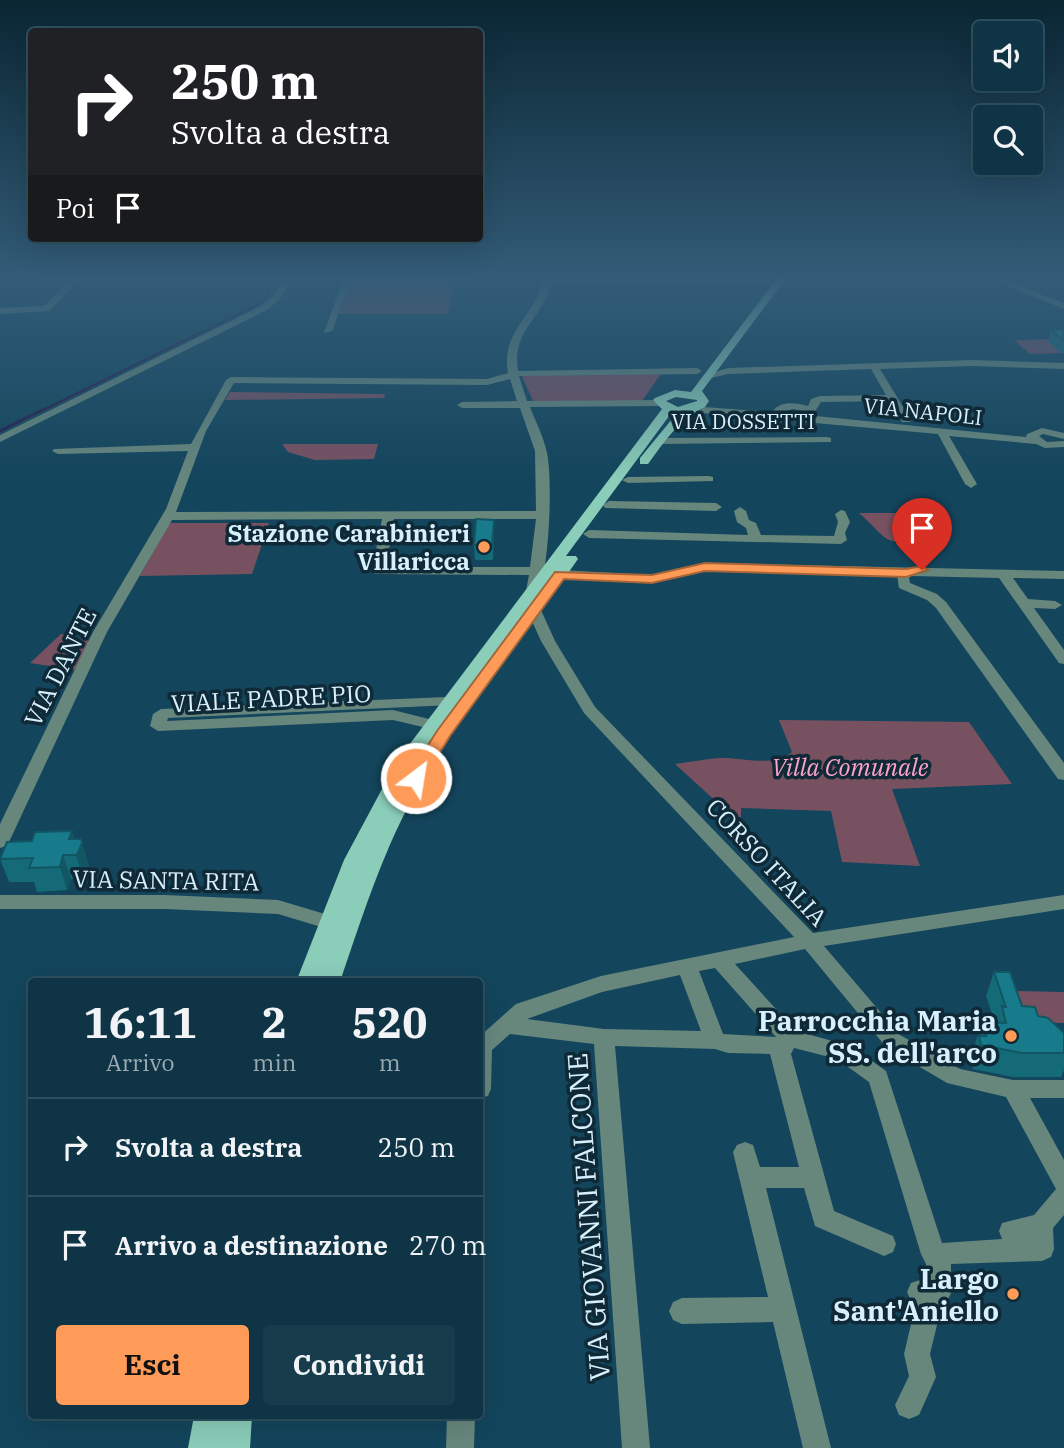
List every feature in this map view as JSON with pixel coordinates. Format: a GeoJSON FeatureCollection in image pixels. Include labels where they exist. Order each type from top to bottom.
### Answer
{"type":"FeatureCollection","features":[{"type":"Feature","properties":{"kind":"main road"},"geometry":{"type":"LineString","coordinates":[[308,978],[328,922],[384,800],[431,724],[447,702],[560,574],[628,480],[660,441],[690,409],[701,405],[696,391],[724,345]]}},
{"type":"Feature","properties":{"kind":"main road"},"geometry":{"type":"LineString","coordinates":[[678,393],[706,371],[727,345]]}},
{"type":"Feature","properties":{"kind":"main road"},"geometry":{"type":"LineString","coordinates":[[330,978],[373,862],[402,801],[443,734],[513,637],[557,559],[664,405],[663,396],[678,393],[699,397]]}},
{"type":"Feature","properties":{"kind":"main road"},"geometry":{"type":"LineString","coordinates":[[664,405],[690,409]]}},
{"type":"Feature","properties":{"kind":"main road"},"geometry":{"type":"LineString","coordinates":[[204,1448],[209,1419]]}},
{"type":"Feature","properties":{"kind":"main road"},"geometry":{"type":"LineString","coordinates":[[234,1448],[237,1419]]}},
{"type":"Feature","properties":{"kind":"street"},"geometry":{"type":"LineString","coordinates":[[0,439],[190,345]]}},
{"type":"Feature","properties":{"kind":"street"},"geometry":{"type":"LineString","coordinates":[[514,345],[511,355],[514,374],[542,454],[537,598]]}},
{"type":"Feature","properties":{"kind":"street"},"geometry":{"type":"LineString","coordinates":[[514,374],[875,368],[982,363],[1064,366]]}},
{"type":"Feature","properties":{"kind":"street"},"geometry":{"type":"LineString","coordinates":[[875,368],[906,420]]}},
{"type":"Feature","properties":{"kind":"street","name":"VIA DANTE"},"geometry":{"type":"LineString","coordinates":[[0,842],[100,632],[169,516],[201,431],[231,380],[486,382],[514,374]]}},
{"type":"Feature","properties":{"kind":"street"},"geometry":{"type":"LineString","coordinates":[[699,397],[722,406]]}},
{"type":"Feature","properties":{"kind":"street"},"geometry":{"type":"LineString","coordinates":[[690,409],[722,406],[781,412],[793,406],[810,413],[815,401],[820,399],[895,398]]}},
{"type":"Feature","properties":{"kind":"street"},"geometry":{"type":"LineString","coordinates":[[462,405],[664,405]]}},
{"type":"Feature","properties":{"kind":"street","name":"VIA NAPOLI"},"geometry":{"type":"LineString","coordinates":[[810,413],[906,420],[1035,437]]}},
{"type":"Feature","properties":{"kind":"street","name":"VIA NAPOLI"},"geometry":{"type":"LineString","coordinates":[[810,413],[942,432],[1035,437]]}},
{"type":"Feature","properties":{"kind":"street"},"geometry":{"type":"LineString","coordinates":[[1035,437],[1047,431],[1064,437]]}},
{"type":"Feature","properties":{"kind":"street"},"geometry":{"type":"LineString","coordinates":[[942,432],[971,484]]}},
{"type":"Feature","properties":{"kind":"street","name":"VIA DOSSETTI"},"geometry":{"type":"LineString","coordinates":[[660,441],[827,440]]}},
{"type":"Feature","properties":{"kind":"street"},"geometry":{"type":"LineString","coordinates":[[58,451],[195,447]]}},
{"type":"Feature","properties":{"kind":"street"},"geometry":{"type":"LineString","coordinates":[[628,480],[709,479]]}},
{"type":"Feature","properties":{"kind":"street"},"geometry":{"type":"LineString","coordinates":[[610,505],[716,507]]}},
{"type":"Feature","properties":{"kind":"street"},"geometry":{"type":"LineString","coordinates":[[740,511],[743,522],[752,526],[755,539]]}},
{"type":"Feature","properties":{"kind":"street"},"geometry":{"type":"LineString","coordinates":[[593,528],[755,539],[841,540],[839,533],[844,522],[841,514]]}},
{"type":"Feature","properties":{"kind":"street"},"geometry":{"type":"LineString","coordinates":[[388,515],[379,571],[538,564],[557,559]]}},
{"type":"Feature","properties":{"kind":"street"},"geometry":{"type":"LineString","coordinates":[[169,516],[540,515]]}},
{"type":"Feature","properties":{"kind":"street"},"geometry":{"type":"LineString","coordinates":[[593,528],[658,525]]}},
{"type":"Feature","properties":{"kind":"street"},"geometry":{"type":"LineString","coordinates":[[560,574],[652,579],[705,567],[1064,575]]}},
{"type":"Feature","properties":{"kind":"street"},"geometry":{"type":"LineString","coordinates":[[906,573],[902,577],[905,585],[932,597],[941,605],[1064,775]]}},
{"type":"Feature","properties":{"kind":"street"},"geometry":{"type":"LineString","coordinates":[[1004,575],[1064,660]]}},
{"type":"Feature","properties":{"kind":"street","name":"CORSO ITALIA"},"geometry":{"type":"LineString","coordinates":[[537,598],[547,639],[589,710],[809,941],[893,1041],[955,1077],[1013,1089],[1064,1089]]}},
{"type":"Feature","properties":{"kind":"street"},"geometry":{"type":"LineString","coordinates":[[1023,603],[1055,605]]}},
{"type":"Feature","properties":{"kind":"street"},"geometry":{"type":"LineString","coordinates":[[513,637],[528,633],[547,639]]}},
{"type":"Feature","properties":{"kind":"street","name":"VIALE PADRE PIO"},"geometry":{"type":"LineString","coordinates":[[431,724],[393,715],[158,726],[161,714],[447,702]]}},
{"type":"Feature","properties":{"kind":"street","name":"VIA SANTA RITA"},"geometry":{"type":"LineString","coordinates":[[0,902],[165,902],[278,907],[328,922]]}},
{"type":"Feature","properties":{"kind":"street"},"geometry":{"type":"LineString","coordinates":[[483,1046],[523,1010],[601,984],[809,941],[1064,902]]}},
{"type":"Feature","properties":{"kind":"street"},"geometry":{"type":"LineString","coordinates":[[720,960],[786,1042]]}},
{"type":"Feature","properties":{"kind":"street"},"geometry":{"type":"LineString","coordinates":[[687,967],[715,1040]]}},
{"type":"Feature","properties":{"kind":"street","name":"VIA GIOVANNI FALCONE"},"geometry":{"type":"LineString","coordinates":[[506,1025],[604,1037],[636,1448]]}},
{"type":"Feature","properties":{"kind":"street"},"geometry":{"type":"LineString","coordinates":[[604,1037],[715,1040],[727,1044],[786,1042],[843,1052],[878,1077],[933,1254],[939,1259]]}},
{"type":"Feature","properties":{"kind":"street"},"geometry":{"type":"LineString","coordinates":[[786,1042],[780,1053],[824,1218],[884,1244]]}},
{"type":"Feature","properties":{"kind":"street"},"geometry":{"type":"LineString","coordinates":[[1013,1089],[1064,1182]]}},
{"type":"Feature","properties":{"kind":"street"},"geometry":{"type":"LineString","coordinates":[[682,1311],[784,1309],[745,1152]]}},
{"type":"Feature","properties":{"kind":"street"},"geometry":{"type":"LineString","coordinates":[[751,1177],[813,1178]]}},
{"type":"Feature","properties":{"kind":"street"},"geometry":{"type":"LineString","coordinates":[[1011,1231],[1041,1225],[1064,1196]]}},
{"type":"Feature","properties":{"kind":"street"},"geometry":{"type":"LineString","coordinates":[[909,1405],[923,1377],[917,1354],[925,1294],[938,1293],[939,1259],[945,1253],[1042,1249],[1041,1225]]}},
{"type":"Feature","properties":{"kind":"street"},"geometry":{"type":"LineString","coordinates":[[786,1321],[817,1448]]}},
{"type":"Feature","properties":{"kind":"street"},"geometry":{"type":"LineString","coordinates":[[460,1448],[461,1419]]}},
{"type":"Feature","properties":{"kind":"green space"},"geometry":{"type":"Polygon","coordinates":[[[1019,345],[1064,345],[1064,353],[1030,354],[1019,345]]]}},
{"type":"Feature","properties":{"kind":"green space"},"geometry":{"type":"Polygon","coordinates":[[[663,371],[642,401],[533,401],[521,374],[663,371]]]}},
{"type":"Feature","properties":{"kind":"green space"},"geometry":{"type":"Polygon","coordinates":[[[230,392],[385,394],[384,398],[225,400],[230,392]]]}},
{"type":"Feature","properties":{"kind":"green space"},"geometry":{"type":"Polygon","coordinates":[[[282,444],[378,444],[374,459],[315,460],[288,452],[282,444]]]}},
{"type":"Feature","properties":{"kind":"green space"},"geometry":{"type":"Polygon","coordinates":[[[859,513],[903,513],[913,535],[924,540],[892,541],[859,513]]]}},
{"type":"Feature","properties":{"kind":"green space"},"geometry":{"type":"Polygon","coordinates":[[[169,523],[269,523],[252,574],[140,576],[169,523]]]}},
{"type":"Feature","properties":{"kind":"green space"},"geometry":{"type":"Polygon","coordinates":[[[61,634],[90,641],[76,670],[30,663],[61,634]]]}},
{"type":"Feature","properties":{"kind":"green space","name":"Villa Comunale"},"geometry":{"type":"Polygon","coordinates":[[[779,720],[969,722],[1012,784],[892,789],[920,866],[842,862],[831,811],[741,808],[741,817],[732,816],[675,764],[720,758],[768,761],[785,757],[792,752],[779,720]]]}},
{"type":"Feature","properties":{"kind":"green space"},"geometry":{"type":"Polygon","coordinates":[[[1012,991],[1064,992],[1064,1023],[1024,1022],[1012,991]]]}},
{"type":"Feature","properties":{"kind":"building"},"geometry":{"type":"Polygon","coordinates":[[[476,519],[494,520],[492,545],[474,545],[476,519]]]}},
{"type":"Feature","properties":{"kind":"building"},"geometry":{"type":"Polygon","coordinates":[[[72,831],[69,839],[81,839],[79,851],[76,855],[63,855],[60,867],[29,868],[33,858],[0,859],[7,842],[32,841],[35,832],[72,831]]]}},
{"type":"Feature","properties":{"kind":"building"},"geometry":{"type":"Polygon","coordinates":[[[994,972],[1010,972],[1022,1006],[1035,1007],[1038,1016],[1048,1018],[1064,1033],[1064,1053],[1022,1053],[981,1045],[979,1036],[986,1036],[982,1022],[1006,1023],[1002,1006],[1006,1007],[994,972]]]}},
{"type":"Feature","properties":{"kind":"waterway"},"geometry":{"type":"LineString","coordinates":[[39,412],[176,345]]}},
{"type":"Feature","properties":{"kind":"waterway"},"geometry":{"type":"LineString","coordinates":[[0,431],[42,410]]}},
{"type":"Feature","properties":{"kind":"place","name":"Stazione Carabinieri Villaricca"},"geometry":{"type":"Point","coordinates":[484,547]}},
{"type":"Feature","properties":{"kind":"place","name":"Parrocchia Maria SS. dell'arco"},"geometry":{"type":"Point","coordinates":[1011,1036]}},
{"type":"Feature","properties":{"kind":"place","name":"Largo Sant'Aniello"},"geometry":{"type":"Point","coordinates":[1013,1294]}},
{"type":"Feature","properties":{"kind":"route"},"geometry":{"type":"LineString","coordinates":[[416,778],[443,734],[560,574],[652,579],[705,567],[906,573],[922,570]]}}]}
